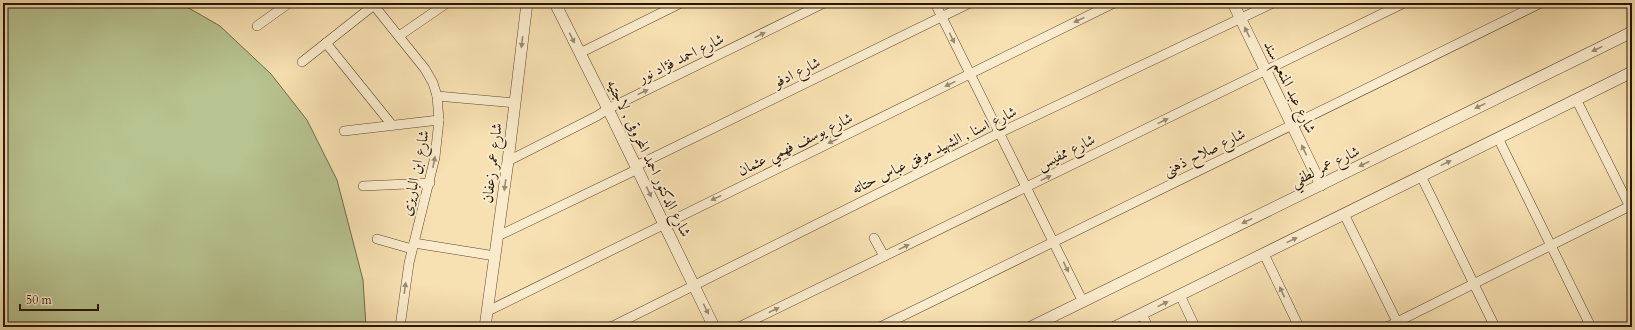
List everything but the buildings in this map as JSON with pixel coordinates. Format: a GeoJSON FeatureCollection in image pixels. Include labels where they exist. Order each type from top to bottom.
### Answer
{"type":"FeatureCollection","features":[{"type":"Feature","properties":{"kind":"street"},"geometry":{"type":"LineString","coordinates":[[257,26],[278,6],[289,3]]}},
{"type":"Feature","properties":{"kind":"street"},"geometry":{"type":"LineString","coordinates":[[399,36],[446,3]]}},
{"type":"Feature","properties":{"kind":"street","name":"شارع عمر زعفان"},"geometry":{"type":"LineString","coordinates":[[485,327],[508,161],[527,3]]}},
{"type":"Feature","properties":{"kind":"street","name":"شارع الدكتور احمد المحروقى , لاجتيه"},"geometry":{"type":"LineString","coordinates":[[555,3],[714,327]]}},
{"type":"Feature","properties":{"kind":"street"},"geometry":{"type":"LineString","coordinates":[[580,53],[681,3]]}},
{"type":"Feature","properties":{"kind":"street","name":"شارع احمد فؤاد نور"},"geometry":{"type":"LineString","coordinates":[[508,161],[608,109],[824,3]]}},
{"type":"Feature","properties":{"kind":"street"},"geometry":{"type":"LineString","coordinates":[[935,3],[1082,302]]}},
{"type":"Feature","properties":{"kind":"street","name":"شارع ادفو"},"geometry":{"type":"LineString","coordinates":[[498,236],[970,3]]}},
{"type":"Feature","properties":{"kind":"street","name":"شارع يوسف فهمي عثمان"},"geometry":{"type":"LineString","coordinates":[[488,311],[1114,3]]}},
{"type":"Feature","properties":{"kind":"street","name":"شارع عبد المنعم سند"},"geometry":{"type":"LineString","coordinates":[[1233,3],[1321,185]]}},
{"type":"Feature","properties":{"kind":"street","name":"شارع اسنا , الشهيد موفق عباس حتاته"},"geometry":{"type":"LineString","coordinates":[[610,327],[999,133],[1273,3]]}},
{"type":"Feature","properties":{"kind":"street","name":"شارع ممفيس"},"geometry":{"type":"LineString","coordinates":[[739,327],[1404,3]]}},
{"type":"Feature","properties":{"kind":"street","name":"شارع صلاح ذهنى"},"geometry":{"type":"LineString","coordinates":[[880,327],[1540,3]]}},
{"type":"Feature","properties":{"kind":"street"},"geometry":{"type":"LineString","coordinates":[[302,62],[373,4]]}},
{"type":"Feature","properties":{"kind":"street","name":"شارع ابن الباريزى"},"geometry":{"type":"LineString","coordinates":[[373,4],[425,69],[433,84],[437,96],[439,120],[435,157],[430,183],[405,282],[400,327]]}},
{"type":"Feature","properties":{"kind":"street","name":"شارع عمر لطفي"},"geometry":{"type":"LineString","coordinates":[[1031,327],[1632,32]]}},
{"type":"Feature","properties":{"kind":"street"},"geometry":{"type":"LineString","coordinates":[[326,43],[392,125]]}},
{"type":"Feature","properties":{"kind":"street"},"geometry":{"type":"LineString","coordinates":[[1115,327],[1632,72]]}},
{"type":"Feature","properties":{"kind":"street"},"geometry":{"type":"LineString","coordinates":[[437,96],[515,103]]}},
{"type":"Feature","properties":{"kind":"street"},"geometry":{"type":"LineString","coordinates":[[1387,327],[1398,324],[1474,283],[1631,208],[1576,99]]}},
{"type":"Feature","properties":{"kind":"street"},"geometry":{"type":"LineString","coordinates":[[344,131],[439,120]]}},
{"type":"Feature","properties":{"kind":"street"},"geometry":{"type":"LineString","coordinates":[[1498,138],[1591,327]]}},
{"type":"Feature","properties":{"kind":"street"},"geometry":{"type":"LineString","coordinates":[[1421,176],[1495,327]]}},
{"type":"Feature","properties":{"kind":"street"},"geometry":{"type":"LineString","coordinates":[[363,186],[430,183]]}},
{"type":"Feature","properties":{"kind":"street"},"geometry":{"type":"LineString","coordinates":[[1344,214],[1398,324]]}},
{"type":"Feature","properties":{"kind":"street"},"geometry":{"type":"LineString","coordinates":[[874,238],[884,256]]}},
{"type":"Feature","properties":{"kind":"street"},"geometry":{"type":"LineString","coordinates":[[377,239],[413,246],[495,256]]}},
{"type":"Feature","properties":{"kind":"street"},"geometry":{"type":"LineString","coordinates":[[1264,254],[1299,327]]}},
{"type":"Feature","properties":{"kind":"street"},"geometry":{"type":"LineString","coordinates":[[1180,295],[1195,327]]}},
{"type":"Feature","properties":{"kind":"street"},"geometry":{"type":"LineString","coordinates":[[1142,314],[1148,327]]}},
{"type":"Feature","properties":{"kind":"green space"},"geometry":{"type":"Polygon","coordinates":[[[3,3],[180,3],[220,26],[271,74],[307,120],[337,180],[363,280],[366,327],[3,327],[3,3]]]}}]}
